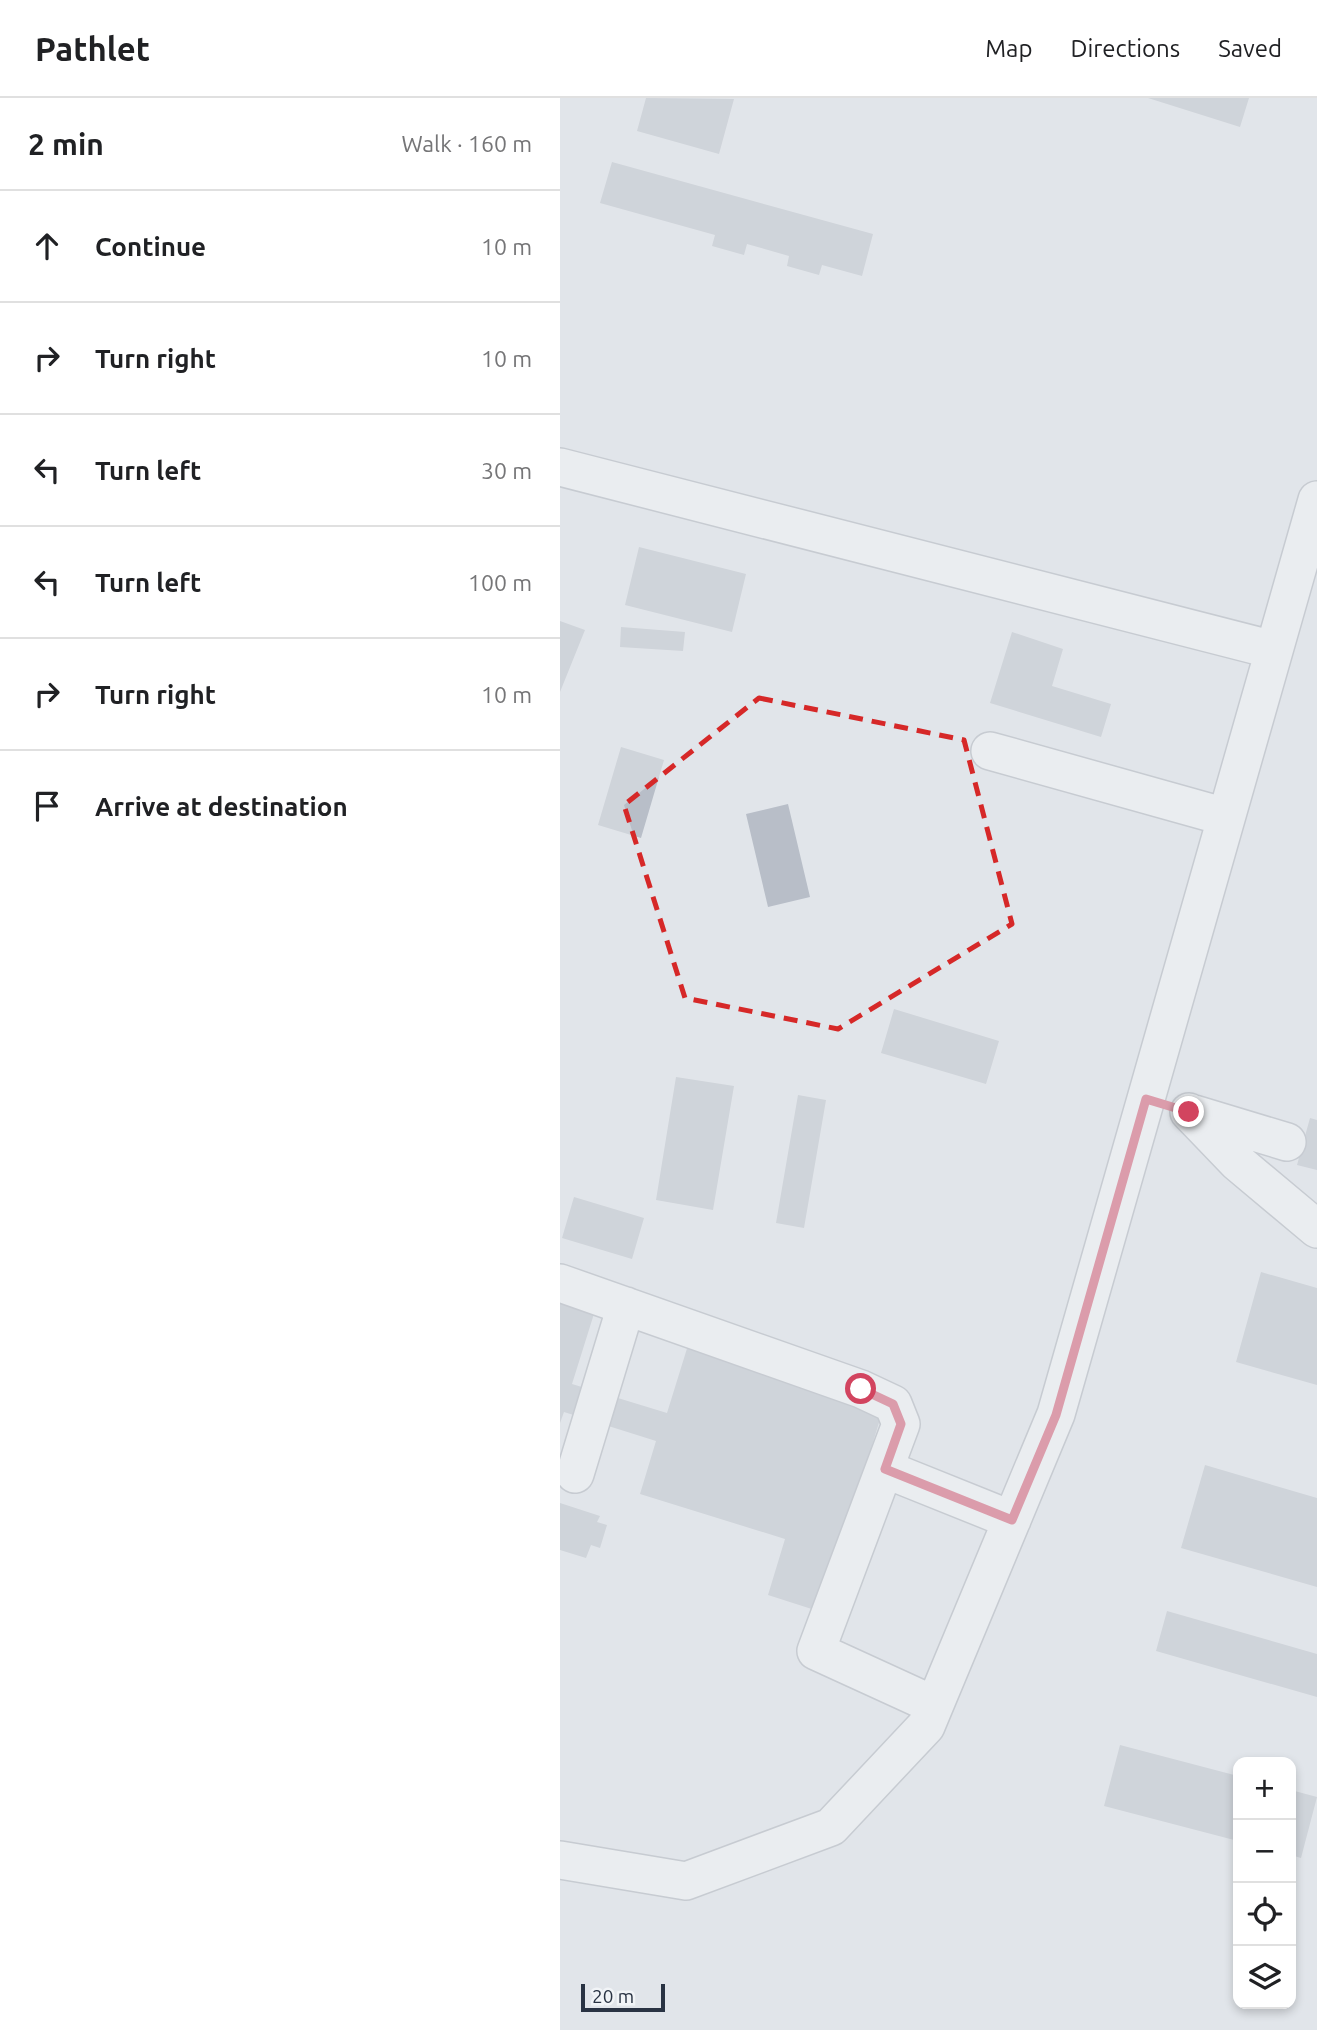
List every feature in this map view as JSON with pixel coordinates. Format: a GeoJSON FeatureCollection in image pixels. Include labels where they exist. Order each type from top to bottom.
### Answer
{"type":"FeatureCollection","features":[{"type":"Feature","properties":{"kind":"lane"},"geometry":{"type":"LineString","coordinates":[[560,467],[1274,650]]}},
{"type":"Feature","properties":{"kind":"lane"},"geometry":{"type":"LineString","coordinates":[[560,1860],[686,1881],[831,1827],[926,1726],[1056,1415],[1317,500]]}},
{"type":"Feature","properties":{"kind":"lane"},"geometry":{"type":"LineString","coordinates":[[990,751],[1226,817]]}},
{"type":"Feature","properties":{"kind":"lane"},"geometry":{"type":"LineString","coordinates":[[1146,1099],[1287,1142]]}},
{"type":"Feature","properties":{"kind":"lane"},"geometry":{"type":"LineString","coordinates":[[1189,1112],[1237,1162],[1317,1229]]}},
{"type":"Feature","properties":{"kind":"lane"},"geometry":{"type":"LineString","coordinates":[[560,1283],[861,1389],[893,1404],[901,1424],[816,1651],[934,1705]]}},
{"type":"Feature","properties":{"kind":"lane"},"geometry":{"type":"LineString","coordinates":[[575,1474],[626,1306]]}},
{"type":"Feature","properties":{"kind":"lane"},"geometry":{"type":"LineString","coordinates":[[885,1469],[1012,1520]]}},
{"type":"Feature","properties":{"kind":"highlighted area"},"geometry":{"type":"Polygon","coordinates":[[[759,698],[964,740],[1012,924],[838,1029],[685,998],[624,805],[759,698]]]}},
{"type":"Feature","properties":{"kind":"building"},"geometry":{"type":"Polygon","coordinates":[[[646,98],[734,99],[719,154],[637,131],[646,98]]]}},
{"type":"Feature","properties":{"kind":"building"},"geometry":{"type":"Polygon","coordinates":[[[1148,98],[1249,98],[1240,127],[1148,98]]]}},
{"type":"Feature","properties":{"kind":"building"},"geometry":{"type":"Polygon","coordinates":[[[612,162],[873,234],[862,276],[822,265],[819,275],[787,266],[789,256],[747,244],[744,255],[712,246],[715,235],[600,203],[612,162]]]}},
{"type":"Feature","properties":{"kind":"building"},"geometry":{"type":"Polygon","coordinates":[[[639,547],[746,574],[732,632],[625,605],[639,547]]]}},
{"type":"Feature","properties":{"kind":"building"},"geometry":{"type":"Polygon","coordinates":[[[560,621],[585,630],[560,692],[560,621]]]}},
{"type":"Feature","properties":{"kind":"building"},"geometry":{"type":"Polygon","coordinates":[[[621,627],[685,632],[683,651],[620,647],[621,627]]]}},
{"type":"Feature","properties":{"kind":"building"},"geometry":{"type":"Polygon","coordinates":[[[1012,632],[1063,649],[1052,686],[1111,704],[1101,737],[990,703],[1012,632]]]}},
{"type":"Feature","properties":{"kind":"building"},"geometry":{"type":"Polygon","coordinates":[[[621,747],[664,760],[641,838],[598,825],[621,747]]]}},
{"type":"Feature","properties":{"kind":"building"},"geometry":{"type":"Polygon","coordinates":[[[788,804],[810,897],[768,907],[746,814],[788,804]]]}},
{"type":"Feature","properties":{"kind":"building"},"geometry":{"type":"Polygon","coordinates":[[[894,1009],[999,1041],[986,1084],[881,1053],[894,1009]]]}},
{"type":"Feature","properties":{"kind":"building"},"geometry":{"type":"Polygon","coordinates":[[[676,1077],[734,1086],[713,1210],[656,1200],[676,1077]]]}},
{"type":"Feature","properties":{"kind":"building"},"geometry":{"type":"Polygon","coordinates":[[[798,1095],[826,1100],[804,1228],[776,1223],[798,1095]]]}},
{"type":"Feature","properties":{"kind":"building"},"geometry":{"type":"Polygon","coordinates":[[[1310,1118],[1317,1120],[1317,1170],[1297,1165],[1310,1118]]]}},
{"type":"Feature","properties":{"kind":"building"},"geometry":{"type":"Polygon","coordinates":[[[574,1197],[644,1218],[632,1259],[562,1238],[574,1197]]]}},
{"type":"Feature","properties":{"kind":"building"},"geometry":{"type":"Polygon","coordinates":[[[1261,1272],[1317,1288],[1317,1385],[1236,1362],[1261,1272]]]}},
{"type":"Feature","properties":{"kind":"building"},"geometry":{"type":"Polygon","coordinates":[[[560,1289],[598,1301],[572,1384],[667,1413],[689,1342],[885,1403],[821,1612],[768,1595],[785,1539],[640,1494],[656,1441],[564,1412],[560,1423],[560,1289]]]}},
{"type":"Feature","properties":{"kind":"building"},"geometry":{"type":"Polygon","coordinates":[[[1205,1465],[1317,1498],[1317,1587],[1181,1548],[1205,1465]]]}},
{"type":"Feature","properties":{"kind":"building"},"geometry":{"type":"Polygon","coordinates":[[[560,1503],[600,1516],[597,1522],[607,1525],[600,1548],[591,1545],[586,1558],[560,1550],[560,1503]]]}},
{"type":"Feature","properties":{"kind":"building"},"geometry":{"type":"Polygon","coordinates":[[[1167,1611],[1317,1654],[1317,1697],[1156,1651],[1167,1611]]]}},
{"type":"Feature","properties":{"kind":"building"},"geometry":{"type":"Polygon","coordinates":[[[1120,1745],[1233,1775],[1233,1840],[1104,1806],[1120,1745]]]}},
{"type":"Feature","properties":{"kind":"building"},"geometry":{"type":"Polygon","coordinates":[[[1296,1791],[1317,1797],[1301,1858],[1296,1856],[1296,1791]]]}},
{"type":"Feature","properties":{"kind":"route"},"geometry":{"type":"LineString","coordinates":[[861,1389],[893,1404],[901,1424],[885,1469],[1012,1520],[1056,1415],[1146,1099],[1189,1112]]}}]}
